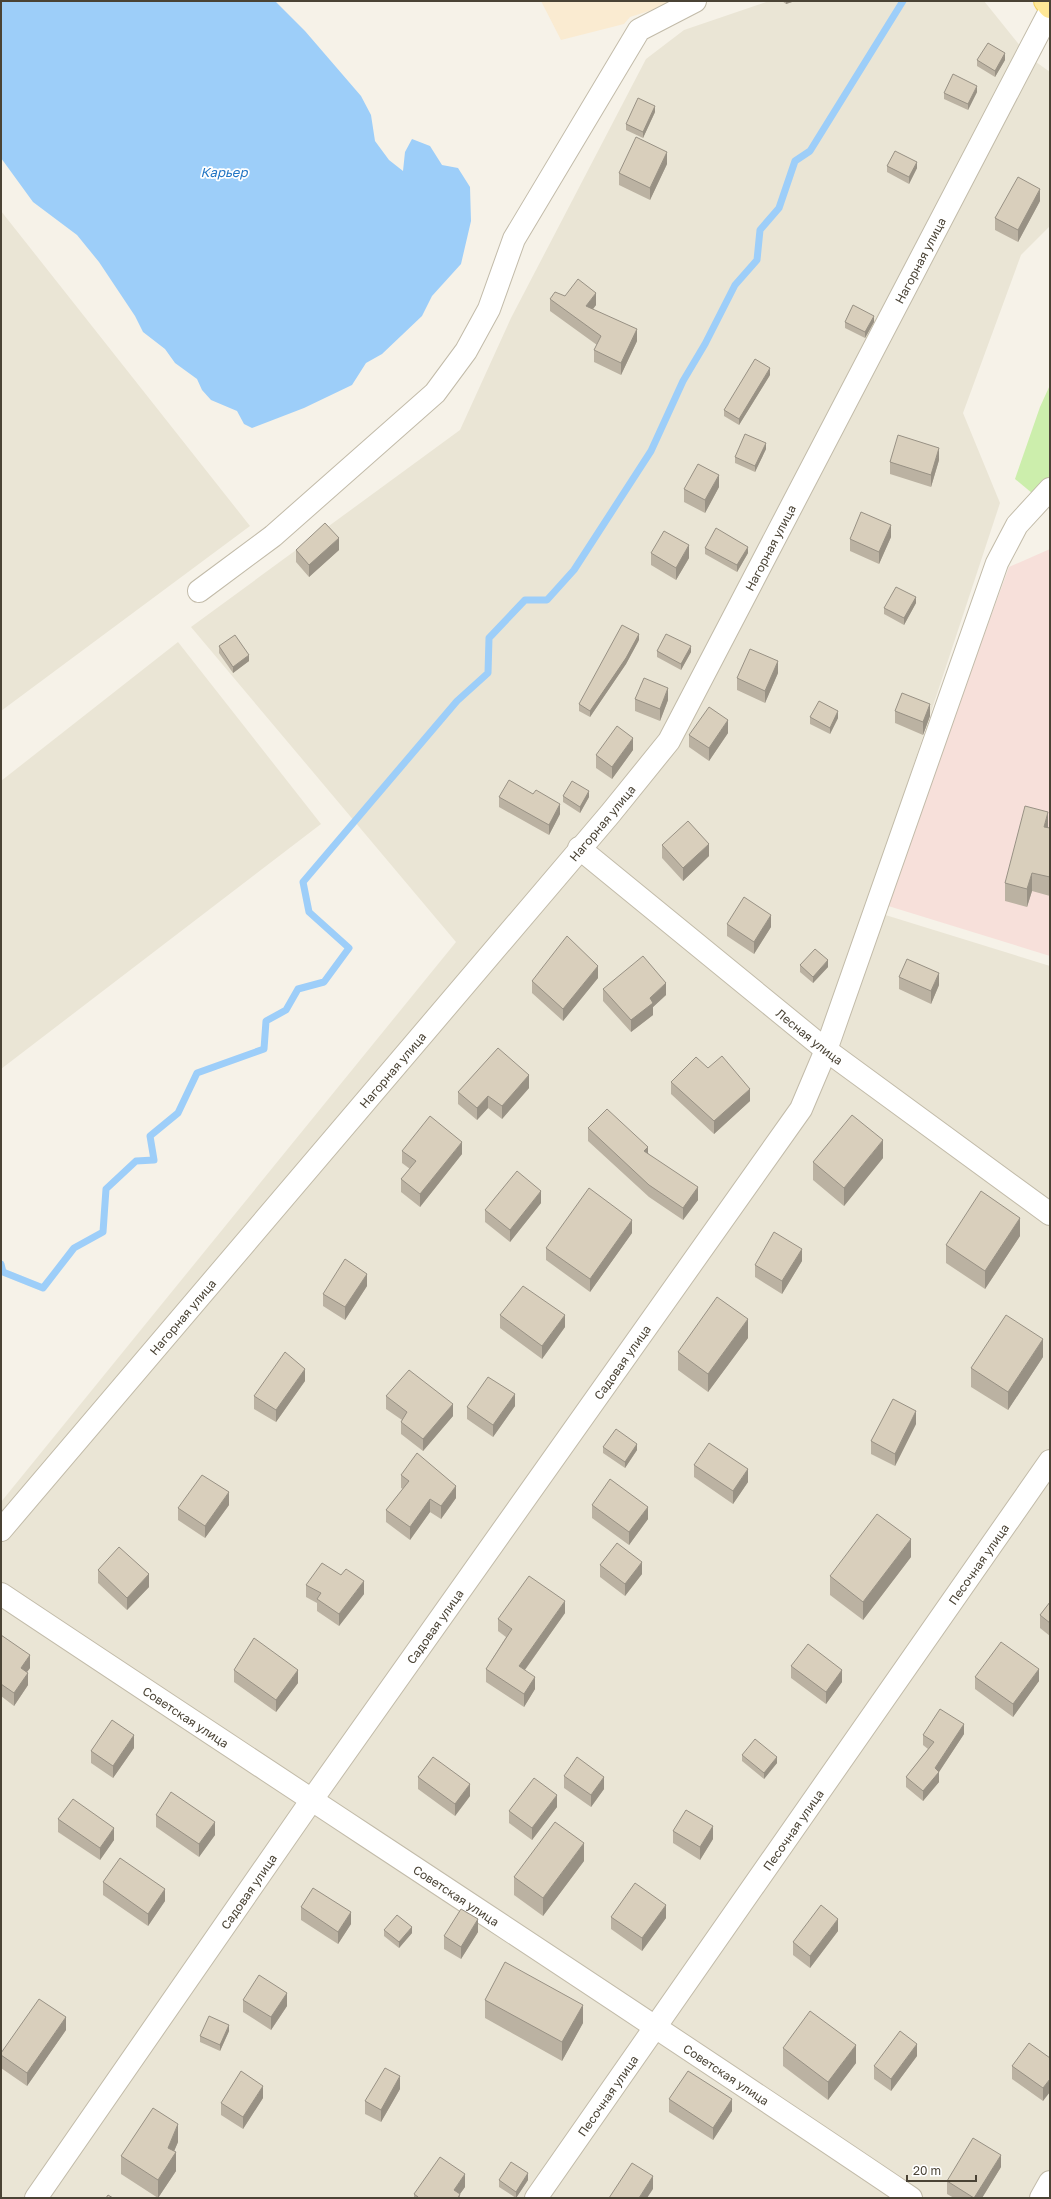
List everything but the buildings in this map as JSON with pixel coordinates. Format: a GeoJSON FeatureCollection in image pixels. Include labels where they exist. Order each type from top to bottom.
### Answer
{"type":"FeatureCollection","features":[{"type":"Feature","properties":{"kind":"main road"},"geometry":{"type":"LineString","coordinates":[[1045,1],[1050,6]]}},
{"type":"Feature","properties":{"kind":"street"},"geometry":{"type":"LineString","coordinates":[[199,591],[273,536],[435,393],[466,351],[489,309],[514,239],[639,30],[695,1]]}},
{"type":"Feature","properties":{"kind":"street","name":"Нагорная улица"},"geometry":{"type":"LineString","coordinates":[[1,1530],[579,848],[610,814],[669,741],[1050,11]]}},
{"type":"Feature","properties":{"kind":"street","name":"Садовая улица"},"geometry":{"type":"LineString","coordinates":[[36,2198],[311,1801],[801,1109],[826,1050],[997,563],[1017,525],[1050,488]]}},
{"type":"Feature","properties":{"kind":"street","name":"Лесная улица"},"geometry":{"type":"LineString","coordinates":[[579,848],[826,1050],[1050,1214]]}},
{"type":"Feature","properties":{"kind":"street","name":"Песочная улица"},"geometry":{"type":"LineString","coordinates":[[536,2198],[1050,1461]]}},
{"type":"Feature","properties":{"kind":"street","name":"Советская улица"},"geometry":{"type":"LineString","coordinates":[[1,1594],[311,1801],[656,2026],[911,2198]]}},
{"type":"Feature","properties":{"kind":"street"},"geometry":{"type":"LineString","coordinates":[[1041,2198],[1050,2182]]}},
{"type":"Feature","properties":{"kind":"shaded area"},"geometry":{"type":"Polygon","coordinates":[[[541,1],[681,1],[630,17],[624,24],[561,40],[541,1]]]}},
{"type":"Feature","properties":{"kind":"shaded area"},"geometry":{"type":"Polygon","coordinates":[[[769,1],[984,1],[1029,57],[1050,72],[1050,226],[1021,255],[963,413],[1000,503],[866,909],[1050,966],[1050,2198],[1,2198],[1,1502],[456,942],[191,627],[460,430],[511,318],[646,59],[684,30],[769,1]]]}},
{"type":"Feature","properties":{"kind":"shaded area"},"geometry":{"type":"Polygon","coordinates":[[[1,211],[250,526],[1,711],[1,211]]]}},
{"type":"Feature","properties":{"kind":"shaded area"},"geometry":{"type":"Polygon","coordinates":[[[1050,549],[1050,956],[885,905],[1009,567],[1050,549]]]}},
{"type":"Feature","properties":{"kind":"shaded area"},"geometry":{"type":"Polygon","coordinates":[[[178,642],[321,824],[1,1069],[1,781],[178,642]]]}},
{"type":"Feature","properties":{"kind":"green space"},"geometry":{"type":"Polygon","coordinates":[[[1050,385],[1050,508],[1015,479],[1040,407],[1050,385]]]}},
{"type":"Feature","properties":{"kind":"water","name":"Карьер"},"geometry":{"type":"Polygon","coordinates":[[[1,1],[275,1],[305,31],[361,96],[371,115],[375,141],[389,160],[403,171],[405,152],[412,139],[430,146],[442,165],[458,168],[470,187],[471,221],[461,264],[432,296],[422,316],[382,354],[366,363],[352,385],[304,408],[252,428],[244,424],[237,411],[211,400],[202,390],[197,379],[175,363],[165,349],[143,332],[135,316],[99,262],[77,235],[33,202],[1,158],[1,1]]]}},
{"type":"Feature","properties":{"kind":"waterway"},"geometry":{"type":"LineString","coordinates":[[1,1264],[3,1272],[43,1288],[74,1248],[103,1232],[106,1189],[136,1161],[154,1160],[150,1136],[178,1113],[197,1073],[264,1049],[266,1021],[286,1010],[298,989],[324,982],[349,948],[309,912],[303,882],[457,701],[488,673],[489,638],[525,600],[547,600],[574,570],[651,451],[683,381],[705,344],[735,285],[757,260],[760,230],[779,208],[795,161],[810,151],[903,1]]}}]}
